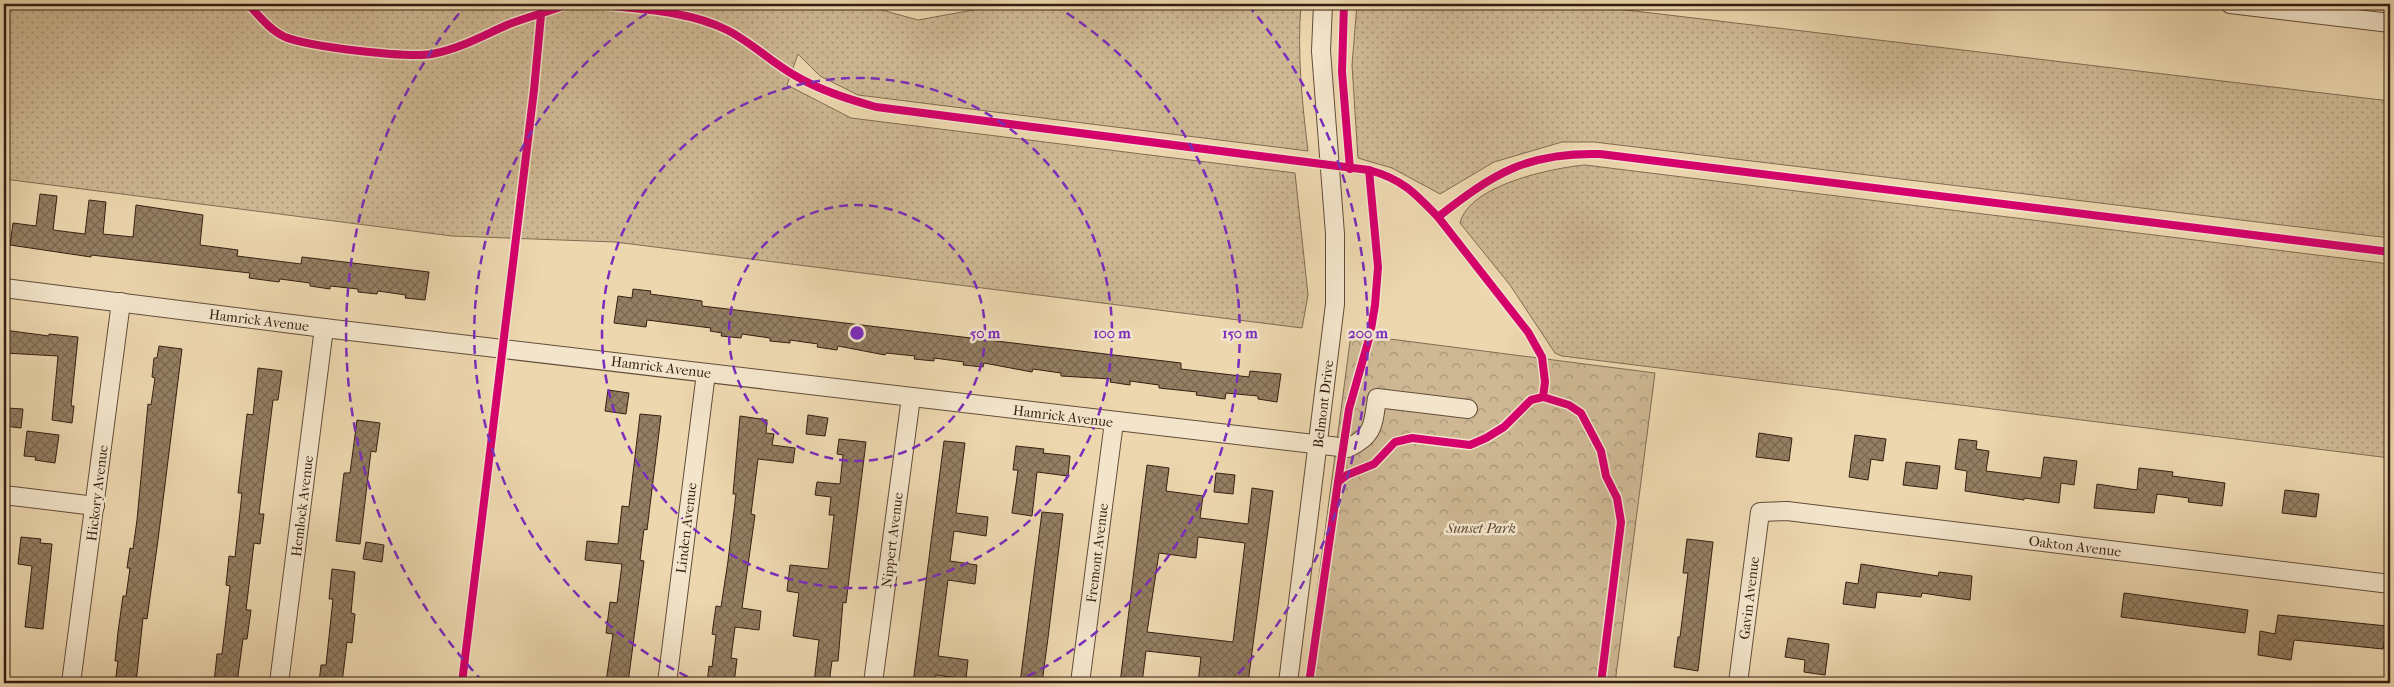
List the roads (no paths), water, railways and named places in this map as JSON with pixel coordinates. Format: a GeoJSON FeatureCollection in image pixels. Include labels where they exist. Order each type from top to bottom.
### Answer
{"type":"FeatureCollection","features":[{"type":"Feature","properties":{"kind":"street","name":"Belmont Drive"},"geometry":{"type":"LineString","coordinates":[[1288,683],[1335,304],[1336,268],[1320,51],[1323,4]]}},
{"type":"Feature","properties":{"kind":"street"},"geometry":{"type":"LineString","coordinates":[[2230,4],[2390,23]]}},
{"type":"Feature","properties":{"kind":"street","name":"Hamrick Avenue"},"geometry":{"type":"LineString","coordinates":[[4,288],[324,328],[1348,448],[1362,442],[1372,426],[1377,398],[1468,409]]}},
{"type":"Feature","properties":{"kind":"street","name":"Hickory Avenue"},"geometry":{"type":"LineString","coordinates":[[71,683],[121,302]]}},
{"type":"Feature","properties":{"kind":"street","name":"Hemlock Avenue"},"geometry":{"type":"LineString","coordinates":[[279,683],[324,328]]}},
{"type":"Feature","properties":{"kind":"street","name":"Linden Avenue"},"geometry":{"type":"LineString","coordinates":[[667,683],[706,373]]}},
{"type":"Feature","properties":{"kind":"street","name":"Nippert Avenue"},"geometry":{"type":"LineString","coordinates":[[873,683],[911,397]]}},
{"type":"Feature","properties":{"kind":"street","name":"Fremont Avenue"},"geometry":{"type":"LineString","coordinates":[[1080,683],[1114,422]]}},
{"type":"Feature","properties":{"kind":"street"},"geometry":{"type":"LineString","coordinates":[[4,495],[95,506]]}},
{"type":"Feature","properties":{"kind":"street","name":"Oakton Avenue"},"geometry":{"type":"LineString","coordinates":[[1760,512],[1797,512],[2390,584]]}},
{"type":"Feature","properties":{"kind":"street","name":"Gavin Avenue"},"geometry":{"type":"LineString","coordinates":[[1738,683],[1760,512]]}},
{"type":"Feature","properties":{"kind":"park label","name":"Sunset Park"},"geometry":{"type":"Point","coordinates":[1481,528]}}]}
